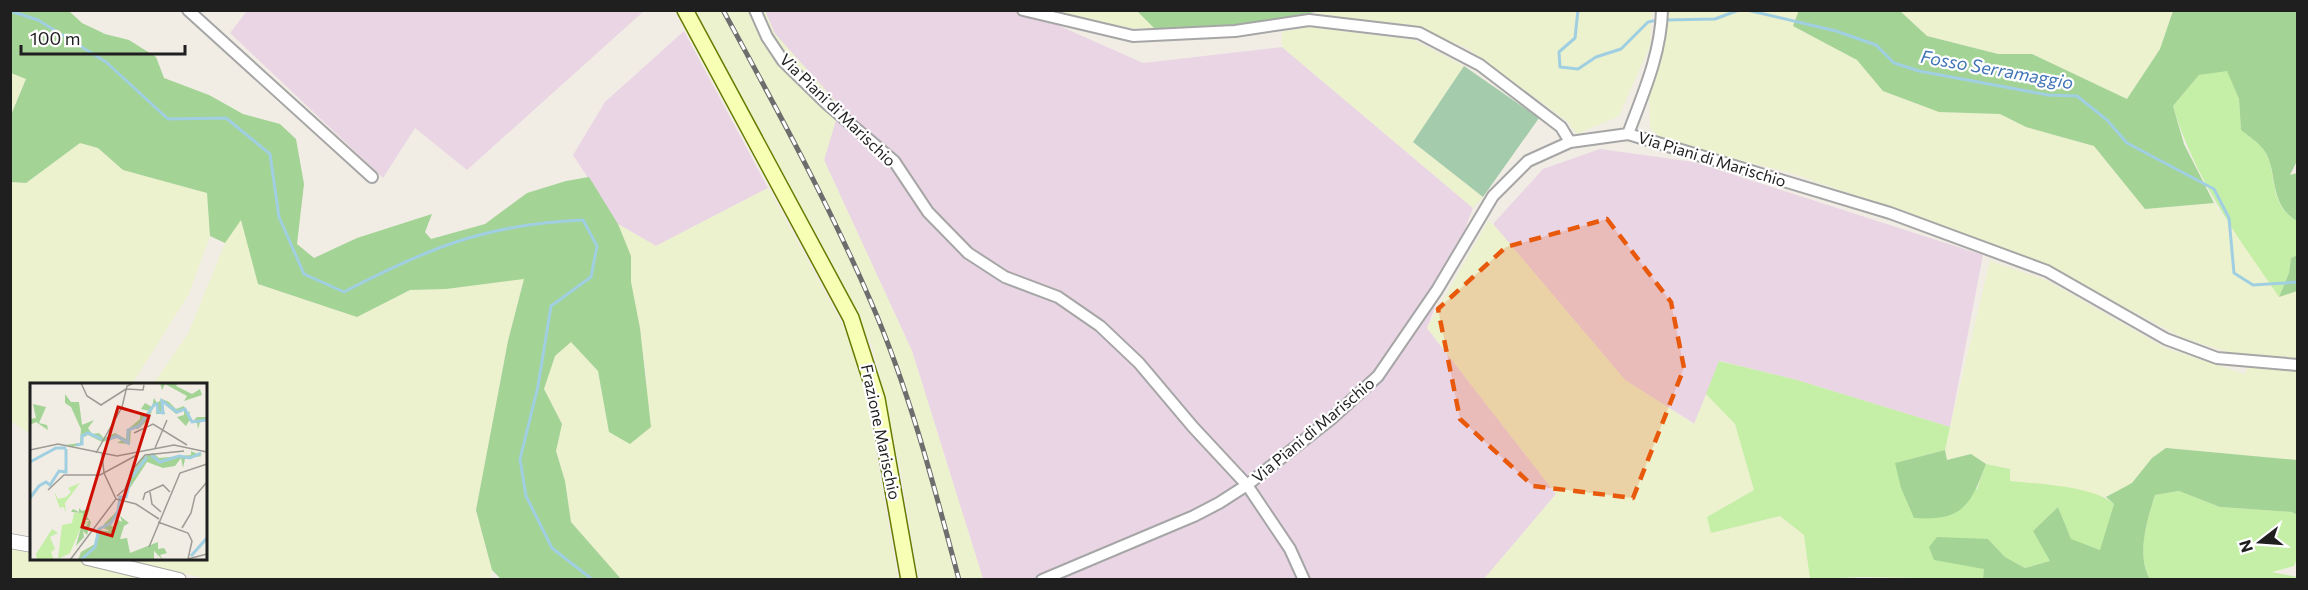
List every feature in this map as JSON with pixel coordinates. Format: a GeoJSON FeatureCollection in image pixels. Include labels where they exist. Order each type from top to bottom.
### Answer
{"type":"FeatureCollection","features":[{"type":"Feature","properties":{"kind":"main road","name":"Frazione Marischio"},"geometry":{"type":"LineString","coordinates":[[685,10],[851,318],[877,399],[909,579]]}},
{"type":"Feature","properties":{"kind":"street"},"geometry":{"type":"LineString","coordinates":[[188,10],[372,177]]}},
{"type":"Feature","properties":{"kind":"street","name":"Via Piani di Marischio"},"geometry":{"type":"LineString","coordinates":[[754,10],[767,37],[783,61],[827,105],[894,161],[928,212],[968,253],[1005,277],[1058,297],[1100,326],[1139,363],[1192,427],[1247,485],[1290,549],[1304,579]]}},
{"type":"Feature","properties":{"kind":"street"},"geometry":{"type":"LineString","coordinates":[[1023,10],[1133,36],[1234,31],[1309,20],[1419,33],[1480,65],[1561,127],[1569,142]]}},
{"type":"Feature","properties":{"kind":"street"},"geometry":{"type":"LineString","coordinates":[[1628,134],[1655,59],[1662,30],[1662,10]]}},
{"type":"Feature","properties":{"kind":"street","name":"Via Piani di Marischio"},"geometry":{"type":"LineString","coordinates":[[1042,579],[1194,516],[1247,485],[1331,418],[1378,376],[1437,290],[1493,196],[1528,161],[1569,142],[1628,134],[1890,213],[2047,271],[2166,339],[2217,358],[2298,365]]}},
{"type":"Feature","properties":{"kind":"street"},"geometry":{"type":"LineString","coordinates":[[10,540],[30,545]]}},
{"type":"Feature","properties":{"kind":"street"},"geometry":{"type":"LineString","coordinates":[[97,560],[179,579]]}},
{"type":"Feature","properties":{"kind":"highlighted area"},"geometry":{"type":"Polygon","coordinates":[[[1607,219],[1671,302],[1684,368],[1633,498],[1533,486],[1460,419],[1438,309],[1506,247],[1607,219]]]}},
{"type":"Feature","properties":{"kind":"shaded area"},"geometry":{"type":"Polygon","coordinates":[[[247,11],[644,11],[467,170],[415,128],[383,178],[230,33],[247,11]]]}},
{"type":"Feature","properties":{"kind":"shaded area"},"geometry":{"type":"Polygon","coordinates":[[[765,11],[1026,11],[1143,63],[1282,47],[1473,208],[1427,328],[1556,494],[1484,579],[983,579],[912,351],[824,160],[840,106],[775,34],[765,11]]]}},
{"type":"Feature","properties":{"kind":"shaded area"},"geometry":{"type":"Polygon","coordinates":[[[684,31],[768,188],[656,246],[618,224],[573,155],[605,102],[684,31]]]}},
{"type":"Feature","properties":{"kind":"shaded area"},"geometry":{"type":"Polygon","coordinates":[[[1600,149],[1694,162],[1983,255],[1950,427],[1797,380],[1720,361],[1695,424],[1625,380],[1493,224],[1543,169],[1600,149]]]}},
{"type":"Feature","properties":{"kind":"green space"},"geometry":{"type":"Polygon","coordinates":[[[1321,10],[1652,11],[1650,46],[1619,116],[1577,134],[1567,121],[1467,48],[1411,25],[1314,14],[1321,10]]]}},
{"type":"Feature","properties":{"kind":"green space"},"geometry":{"type":"Polygon","coordinates":[[[1799,10],[1900,11],[1927,36],[1998,54],[2032,54],[2127,99],[2160,49],[2173,11],[2297,11],[2298,159],[2290,175],[2297,173],[2297,221],[2281,205],[2268,157],[2256,141],[2241,130],[2239,99],[2227,71],[2199,75],[2173,106],[2184,144],[2214,203],[2145,209],[2094,146],[2026,127],[2000,114],[1939,112],[1883,91],[1857,60],[1793,26],[1799,10]]]}},
{"type":"Feature","properties":{"kind":"green space"},"geometry":{"type":"Polygon","coordinates":[[[2173,10],[2160,49],[2127,99],[2032,54],[1998,54],[1927,36],[1900,11],[2173,10]]]}},
{"type":"Feature","properties":{"kind":"green space"},"geometry":{"type":"Polygon","coordinates":[[[10,11],[69,11],[82,23],[105,34],[129,40],[156,57],[164,78],[209,95],[243,114],[280,124],[296,139],[304,184],[297,244],[314,258],[357,238],[432,214],[425,232],[431,239],[485,224],[527,193],[566,181],[589,177],[618,224],[631,256],[631,282],[640,328],[651,427],[630,444],[609,432],[598,371],[571,342],[555,356],[544,389],[562,424],[556,451],[565,481],[571,522],[621,579],[501,579],[492,570],[476,510],[508,341],[524,279],[446,289],[410,290],[357,317],[258,284],[241,220],[225,243],[210,236],[207,193],[123,170],[98,148],[80,143],[26,183],[11,182],[11,115],[26,79],[11,73],[10,11]]]}},
{"type":"Feature","properties":{"kind":"green space"},"geometry":{"type":"Polygon","coordinates":[[[696,11],[765,11],[775,34],[840,106],[824,160],[912,351],[983,579],[921,579],[917,571],[901,472],[873,347],[696,11]]]}},
{"type":"Feature","properties":{"kind":"green space"},"geometry":{"type":"Polygon","coordinates":[[[1056,11],[1137,11],[1154,28],[1132,28],[1056,11]]]}},
{"type":"Feature","properties":{"kind":"green space"},"geometry":{"type":"Polygon","coordinates":[[[1137,11],[1321,11],[1262,22],[1195,28],[1154,28],[1137,11]]]}},
{"type":"Feature","properties":{"kind":"green space"},"geometry":{"type":"Polygon","coordinates":[[[1667,11],[1799,11],[1793,26],[1857,60],[1883,91],[1939,112],[2000,114],[2026,127],[2094,146],[2145,209],[2214,203],[2279,296],[2297,291],[2297,460],[2166,448],[2152,458],[2132,483],[2106,497],[2051,486],[2009,481],[2010,469],[1986,464],[1971,454],[1947,460],[1945,450],[1990,261],[2046,280],[2165,348],[2245,374],[2251,360],[2181,337],[2055,270],[1983,240],[1791,173],[1664,141],[1650,128],[1649,97],[1660,58],[1667,11]]]}},
{"type":"Feature","properties":{"kind":"green space"},"geometry":{"type":"Polygon","coordinates":[[[1310,27],[1414,40],[1464,66],[1414,141],[1483,197],[1473,208],[1282,47],[1282,32],[1310,27]]]}},
{"type":"Feature","properties":{"kind":"green space"},"geometry":{"type":"Polygon","coordinates":[[[1464,66],[1539,118],[1483,197],[1413,142],[1464,66]]]}},
{"type":"Feature","properties":{"kind":"green space"},"geometry":{"type":"Polygon","coordinates":[[[2227,70],[2239,99],[2241,130],[2256,141],[2268,157],[2281,205],[2287,214],[2297,221],[2297,255],[2291,258],[2289,273],[2279,297],[2218,206],[2193,158],[2173,106],[2199,75],[2227,70]]]}},
{"type":"Feature","properties":{"kind":"green space"},"geometry":{"type":"Polygon","coordinates":[[[11,73],[26,79],[11,115],[11,73]]]}},
{"type":"Feature","properties":{"kind":"green space"},"geometry":{"type":"Polygon","coordinates":[[[80,143],[98,148],[123,170],[207,193],[210,236],[189,294],[133,383],[30,383],[30,433],[11,421],[10,182],[26,183],[80,143]]]}},
{"type":"Feature","properties":{"kind":"green space"},"geometry":{"type":"Polygon","coordinates":[[[768,188],[847,333],[861,367],[898,579],[621,579],[571,522],[565,481],[556,451],[562,424],[544,389],[555,356],[571,342],[598,371],[609,432],[647,383],[631,282],[631,256],[618,224],[656,246],[768,188]]]}},
{"type":"Feature","properties":{"kind":"green space"},"geometry":{"type":"Polygon","coordinates":[[[241,219],[258,284],[357,317],[410,290],[446,289],[524,278],[508,341],[476,510],[492,570],[491,579],[208,579],[126,560],[207,560],[207,383],[154,383],[188,334],[225,243],[241,219]]]}},
{"type":"Feature","properties":{"kind":"green space"},"geometry":{"type":"Polygon","coordinates":[[[1488,221],[1493,224],[1625,380],[1694,424],[1706,394],[1735,424],[1754,490],[1707,517],[1711,533],[1780,516],[1804,535],[1810,579],[1484,579],[1556,494],[1427,328],[1488,221]]]}},
{"type":"Feature","properties":{"kind":"green space"},"geometry":{"type":"Polygon","coordinates":[[[2297,255],[2297,291],[2279,297],[2289,273],[2291,258],[2297,255]]]}},
{"type":"Feature","properties":{"kind":"green space"},"geometry":{"type":"Polygon","coordinates":[[[1719,361],[1797,380],[1950,427],[1945,450],[1895,463],[1977,489],[1986,464],[2010,469],[2010,481],[2065,487],[2105,498],[2114,504],[2101,550],[2071,540],[2058,507],[2033,531],[2051,561],[2025,568],[2005,557],[1988,539],[1983,579],[1863,577],[1810,579],[1804,535],[1780,516],[1711,533],[1707,517],[1754,490],[1735,424],[1706,394],[1719,361]]]}},
{"type":"Feature","properties":{"kind":"green space"},"geometry":{"type":"Polygon","coordinates":[[[2166,448],[2297,460],[2297,515],[2292,512],[2220,507],[2179,491],[2155,495],[2146,526],[2143,549],[2146,570],[2150,579],[1983,579],[1984,569],[1934,560],[1929,547],[1937,537],[1988,539],[2005,557],[2025,568],[2050,561],[2033,531],[2058,507],[2071,539],[2100,550],[2114,504],[2106,497],[2132,483],[2152,458],[2166,448]]]}},
{"type":"Feature","properties":{"kind":"green space"},"geometry":{"type":"Polygon","coordinates":[[[1945,450],[1947,460],[1971,454],[1986,464],[1975,491],[1969,501],[1954,514],[1943,517],[1914,518],[1901,488],[1895,463],[1945,450]]]}},
{"type":"Feature","properties":{"kind":"green space"},"geometry":{"type":"Polygon","coordinates":[[[2179,491],[2220,507],[2292,512],[2297,515],[2297,559],[2294,566],[2272,572],[2297,577],[2297,579],[2150,579],[2146,570],[2143,548],[2146,526],[2155,495],[2179,491]]]}},
{"type":"Feature","properties":{"kind":"green space"},"geometry":{"type":"Polygon","coordinates":[[[10,547],[30,550],[30,560],[76,560],[157,579],[11,579],[10,547]]]}},
{"type":"Feature","properties":{"kind":"waterway","name":"Fosso Serramaggio"},"geometry":{"type":"LineString","coordinates":[[1578,10],[1575,38],[1559,52],[1560,67],[1578,69],[1596,57],[1621,49],[1648,22],[1658,20]]}},
{"type":"Feature","properties":{"kind":"waterway","name":"Fosso Serramaggio"},"geometry":{"type":"LineString","coordinates":[[1665,20],[1715,19],[1739,10]]}},
{"type":"Feature","properties":{"kind":"waterway","name":"Fosso Serramaggio"},"geometry":{"type":"LineString","coordinates":[[1747,10],[1836,31],[1876,45],[1894,63],[1919,71],[2048,95],[2077,96],[2107,120],[2127,143],[2214,189],[2229,218],[2234,273],[2253,285],[2298,282]]}},
{"type":"Feature","properties":{"kind":"waterway"},"geometry":{"type":"LineString","coordinates":[[10,11],[38,20],[106,62],[168,119],[226,118],[270,154],[279,217],[304,274],[344,292],[403,263],[459,241],[517,227],[583,220],[597,246],[591,277],[551,306],[538,386],[520,459],[526,496],[552,548],[593,580]]}},
{"type":"Feature","properties":{"kind":"railway"},"geometry":{"type":"LineString","coordinates":[[723,10],[819,191],[871,302],[898,370],[959,580]]}}]}
